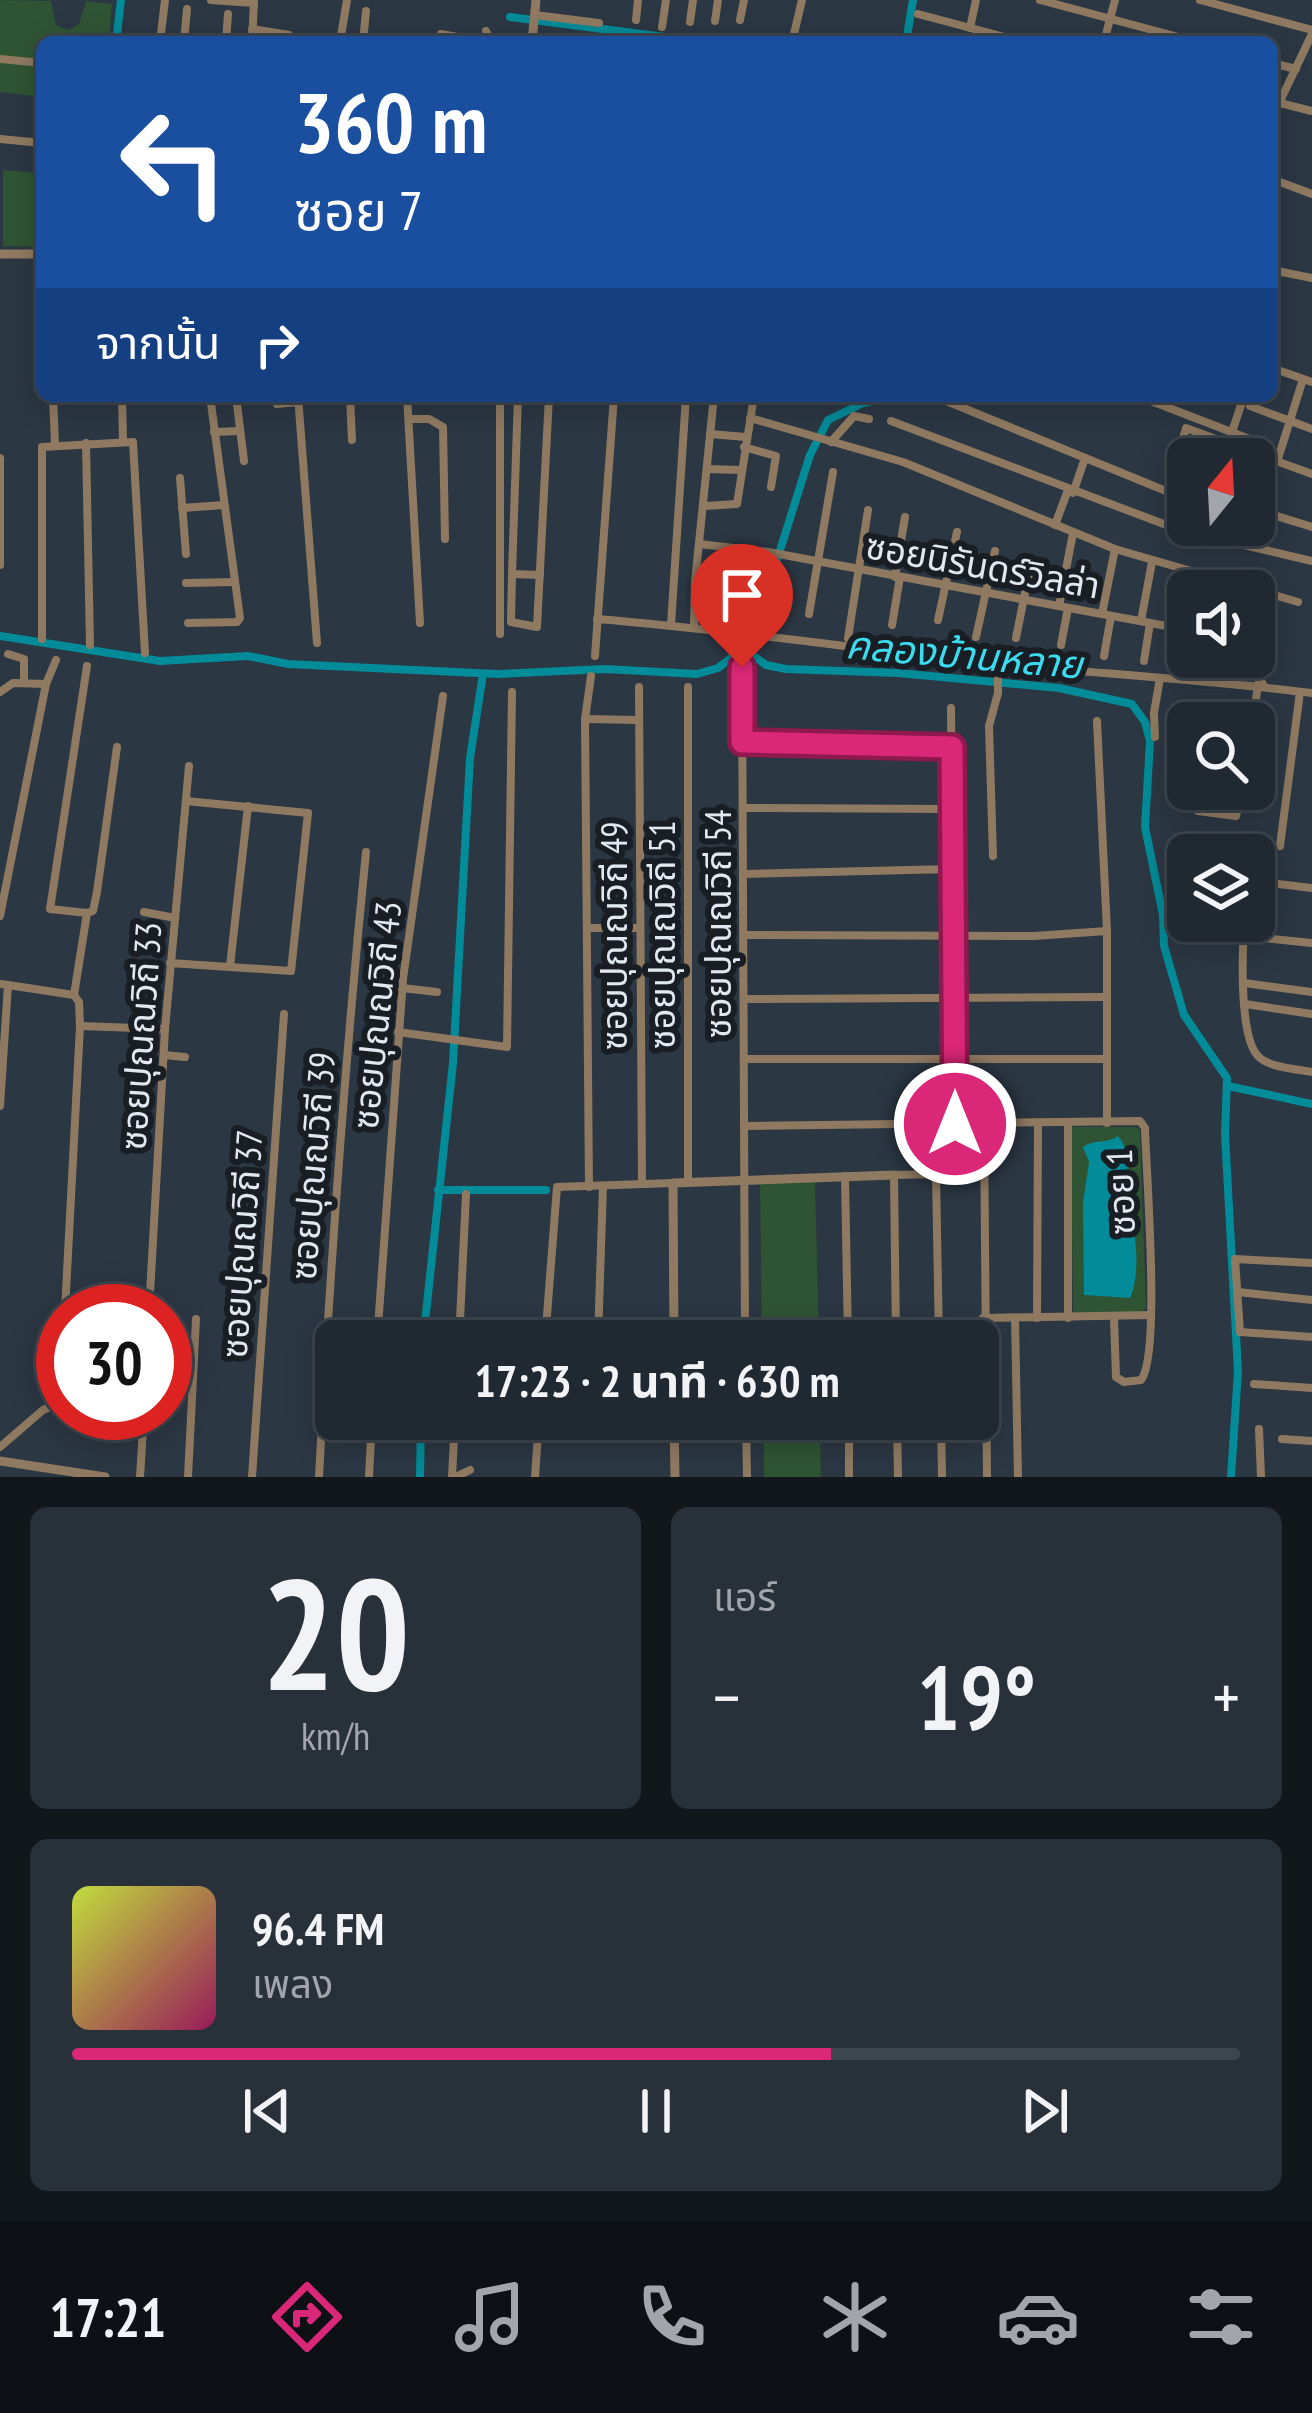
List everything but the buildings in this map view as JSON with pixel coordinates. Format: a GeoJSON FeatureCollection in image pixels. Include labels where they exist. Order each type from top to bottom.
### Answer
{"type":"FeatureCollection","features":[{"type":"Feature","properties":{"kind":"street"},"geometry":{"type":"LineString","coordinates":[[161,36],[164,0]]}},
{"type":"Feature","properties":{"kind":"street"},"geometry":{"type":"LineString","coordinates":[[211,0],[254,2],[252,36]]}},
{"type":"Feature","properties":{"kind":"street"},"geometry":{"type":"LineString","coordinates":[[341,36],[347,0]]}},
{"type":"Feature","properties":{"kind":"street"},"geometry":{"type":"LineString","coordinates":[[533,36],[536,0]]}},
{"type":"Feature","properties":{"kind":"street"},"geometry":{"type":"LineString","coordinates":[[636,20],[638,0]]}},
{"type":"Feature","properties":{"kind":"street"},"geometry":{"type":"LineString","coordinates":[[662,26],[666,0]]}},
{"type":"Feature","properties":{"kind":"street"},"geometry":{"type":"LineString","coordinates":[[690,22],[693,0]]}},
{"type":"Feature","properties":{"kind":"street"},"geometry":{"type":"LineString","coordinates":[[715,21],[718,0]]}},
{"type":"Feature","properties":{"kind":"street"},"geometry":{"type":"LineString","coordinates":[[740,20],[744,0]]}},
{"type":"Feature","properties":{"kind":"street"},"geometry":{"type":"LineString","coordinates":[[794,34],[802,0]]}},
{"type":"Feature","properties":{"kind":"street"},"geometry":{"type":"LineString","coordinates":[[970,28],[976,0]]}},
{"type":"Feature","properties":{"kind":"street"},"geometry":{"type":"LineString","coordinates":[[1040,0],[1174,36]]}},
{"type":"Feature","properties":{"kind":"street"},"geometry":{"type":"LineString","coordinates":[[1106,36],[1115,0]]}},
{"type":"Feature","properties":{"kind":"street"},"geometry":{"type":"LineString","coordinates":[[1200,0],[1312,32],[1309,50],[1278,104]]}},
{"type":"Feature","properties":{"kind":"street"},"geometry":{"type":"LineString","coordinates":[[185,36],[187,9]]}},
{"type":"Feature","properties":{"kind":"street"},"geometry":{"type":"LineString","coordinates":[[364,36],[366,11]]}},
{"type":"Feature","properties":{"kind":"street"},"geometry":{"type":"LineString","coordinates":[[226,36],[228,14]]}},
{"type":"Feature","properties":{"kind":"street"},"geometry":{"type":"LineString","coordinates":[[918,14],[1000,36]]}},
{"type":"Feature","properties":{"kind":"street"},"geometry":{"type":"LineString","coordinates":[[534,19],[598,23]]}},
{"type":"Feature","properties":{"kind":"street"},"geometry":{"type":"LineString","coordinates":[[253,29],[289,34]]}},
{"type":"Feature","properties":{"kind":"street"},"geometry":{"type":"LineString","coordinates":[[486,31],[488,36]]}},
{"type":"Feature","properties":{"kind":"street"},"geometry":{"type":"LineString","coordinates":[[0,59],[36,62]]}},
{"type":"Feature","properties":{"kind":"street"},"geometry":{"type":"LineString","coordinates":[[1278,64],[1296,69]]}},
{"type":"Feature","properties":{"kind":"street"},"geometry":{"type":"LineString","coordinates":[[1278,110],[1312,111]]}},
{"type":"Feature","properties":{"kind":"street"},"geometry":{"type":"LineString","coordinates":[[0,139],[36,142]]}},
{"type":"Feature","properties":{"kind":"street"},"geometry":{"type":"LineString","coordinates":[[1278,179],[1312,194]]}},
{"type":"Feature","properties":{"kind":"street"},"geometry":{"type":"LineString","coordinates":[[0,254],[36,254]]}},
{"type":"Feature","properties":{"kind":"street"},"geometry":{"type":"LineString","coordinates":[[1278,271],[1312,278]]}},
{"type":"Feature","properties":{"kind":"street"},"geometry":{"type":"LineString","coordinates":[[1278,370],[1308,381],[1277,462],[1312,474]]}},
{"type":"Feature","properties":{"kind":"street"},"geometry":{"type":"LineString","coordinates":[[53,402],[55,444]]}},
{"type":"Feature","properties":{"kind":"street"},"geometry":{"type":"LineString","coordinates":[[122,402],[123,442]]}},
{"type":"Feature","properties":{"kind":"street"},"geometry":{"type":"LineString","coordinates":[[188,623],[239,620],[211,402]]}},
{"type":"Feature","properties":{"kind":"street"},"geometry":{"type":"LineString","coordinates":[[237,402],[244,461]]}},
{"type":"Feature","properties":{"kind":"street"},"geometry":{"type":"LineString","coordinates":[[277,404],[285,402]]}},
{"type":"Feature","properties":{"kind":"street"},"geometry":{"type":"LineString","coordinates":[[298,402],[317,643]]}},
{"type":"Feature","properties":{"kind":"street"},"geometry":{"type":"LineString","coordinates":[[350,402],[352,440]]}},
{"type":"Feature","properties":{"kind":"street"},"geometry":{"type":"LineString","coordinates":[[407,402],[420,623]]}},
{"type":"Feature","properties":{"kind":"street"},"geometry":{"type":"LineString","coordinates":[[500,402],[500,634]]}},
{"type":"Feature","properties":{"kind":"street"},"geometry":{"type":"LineString","coordinates":[[518,402],[512,624],[537,627],[549,402]]}},
{"type":"Feature","properties":{"kind":"street"},"geometry":{"type":"LineString","coordinates":[[595,656],[614,402]]}},
{"type":"Feature","properties":{"kind":"street"},"geometry":{"type":"LineString","coordinates":[[671,625],[686,402]]}},
{"type":"Feature","properties":{"kind":"street"},"geometry":{"type":"LineString","coordinates":[[694,627],[713,402]]}},
{"type":"Feature","properties":{"kind":"street"},"geometry":{"type":"LineString","coordinates":[[704,506],[735,506],[753,402]]}},
{"type":"Feature","properties":{"kind":"street"},"geometry":{"type":"LineString","coordinates":[[949,402],[1167,492]]}},
{"type":"Feature","properties":{"kind":"street"},"geometry":{"type":"LineString","coordinates":[[1153,402],[1245,438]]}},
{"type":"Feature","properties":{"kind":"street"},"geometry":{"type":"LineString","coordinates":[[1229,438],[1242,402]]}},
{"type":"Feature","properties":{"kind":"street"},"geometry":{"type":"LineString","coordinates":[[1250,406],[1312,429]]}},
{"type":"Feature","properties":{"kind":"street"},"geometry":{"type":"LineString","coordinates":[[822,440],[854,416],[869,419]]}},
{"type":"Feature","properties":{"kind":"street"},"geometry":{"type":"LineString","coordinates":[[409,418],[429,419],[442,427],[445,539]]}},
{"type":"Feature","properties":{"kind":"street"},"geometry":{"type":"LineString","coordinates":[[750,418],[903,462],[1115,550],[1177,570]]}},
{"type":"Feature","properties":{"kind":"street"},"geometry":{"type":"LineString","coordinates":[[891,421],[1177,529],[1312,560]]}},
{"type":"Feature","properties":{"kind":"street"},"geometry":{"type":"LineString","coordinates":[[1183,438],[1186,428],[1212,438]]}},
{"type":"Feature","properties":{"kind":"street"},"geometry":{"type":"LineString","coordinates":[[214,432],[240,430]]}},
{"type":"Feature","properties":{"kind":"street"},"geometry":{"type":"LineString","coordinates":[[710,434],[776,456],[771,487]]}},
{"type":"Feature","properties":{"kind":"street"},"geometry":{"type":"LineString","coordinates":[[42,639],[41,451],[55,444],[133,442],[145,653]]}},
{"type":"Feature","properties":{"kind":"street"},"geometry":{"type":"LineString","coordinates":[[86,443],[90,645]]}},
{"type":"Feature","properties":{"kind":"street"},"geometry":{"type":"LineString","coordinates":[[0,458],[0,565]]}},
{"type":"Feature","properties":{"kind":"street"},"geometry":{"type":"LineString","coordinates":[[1055,525],[1084,458]]}},
{"type":"Feature","properties":{"kind":"street"},"geometry":{"type":"LineString","coordinates":[[707,469],[741,470]]}},
{"type":"Feature","properties":{"kind":"street"},"geometry":{"type":"LineString","coordinates":[[809,614],[833,472]]}},
{"type":"Feature","properties":{"kind":"street"},"geometry":{"type":"LineString","coordinates":[[180,478],[186,554]]}},
{"type":"Feature","properties":{"kind":"street"},"geometry":{"type":"LineString","coordinates":[[182,508],[224,505]]}},
{"type":"Feature","properties":{"kind":"street"},"geometry":{"type":"LineString","coordinates":[[848,638],[868,510]]}},
{"type":"Feature","properties":{"kind":"street"},"geometry":{"type":"LineString","coordinates":[[1275,516],[1312,527]]}},
{"type":"Feature","properties":{"kind":"street"},"geometry":{"type":"LineString","coordinates":[[892,625],[905,517]]}},
{"type":"Feature","properties":{"kind":"street"},"geometry":{"type":"LineString","coordinates":[[938,620],[957,532]]}},
{"type":"Feature","properties":{"kind":"street"},"geometry":{"type":"LineString","coordinates":[[1061,645],[1073,533]]}},
{"type":"Feature","properties":{"kind":"street","name":"ซอยนิรันดร์วิลล่า"},"geometry":{"type":"LineString","coordinates":[[699,544],[768,552],[1167,626]]}},
{"type":"Feature","properties":{"kind":"street"},"geometry":{"type":"LineString","coordinates":[[1104,656],[1115,550]]}},
{"type":"Feature","properties":{"kind":"street"},"geometry":{"type":"LineString","coordinates":[[976,637],[994,551]]}},
{"type":"Feature","properties":{"kind":"street"},"geometry":{"type":"LineString","coordinates":[[1144,662],[1152,562]]}},
{"type":"Feature","properties":{"kind":"street"},"geometry":{"type":"LineString","coordinates":[[1016,638],[1030,568]]}},
{"type":"Feature","properties":{"kind":"street"},"geometry":{"type":"LineString","coordinates":[[512,574],[540,574]]}},
{"type":"Feature","properties":{"kind":"street"},"geometry":{"type":"LineString","coordinates":[[186,583],[235,582]]}},
{"type":"Feature","properties":{"kind":"street"},"geometry":{"type":"LineString","coordinates":[[695,582],[734,588]]}},
{"type":"Feature","properties":{"kind":"street"},"geometry":{"type":"LineString","coordinates":[[1275,597],[1298,602]]}},
{"type":"Feature","properties":{"kind":"street"},"geometry":{"type":"LineString","coordinates":[[597,619],[1312,693]]}},
{"type":"Feature","properties":{"kind":"street"},"geometry":{"type":"LineString","coordinates":[[8,654],[24,659],[24,681]]}},
{"type":"Feature","properties":{"kind":"street"},"geometry":{"type":"LineString","coordinates":[[0,916],[46,684],[56,660]]}},
{"type":"Feature","properties":{"kind":"street"},"geometry":{"type":"LineString","coordinates":[[993,856],[989,726],[998,693],[998,663]]}},
{"type":"Feature","properties":{"kind":"street"},"geometry":{"type":"LineString","coordinates":[[87,666],[50,909],[93,911],[117,747]]}},
{"type":"Feature","properties":{"kind":"street","name":"ซอยปุณณวิถี 54"},"geometry":{"type":"LineString","coordinates":[[742,667],[745,1320]]}},
{"type":"Feature","properties":{"kind":"street","name":"ซอยปุณณวิถี 49"},"geometry":{"type":"LineString","coordinates":[[590,1187],[585,719],[591,676]]}},
{"type":"Feature","properties":{"kind":"street"},"geometry":{"type":"LineString","coordinates":[[1155,737],[1160,678]]}},
{"type":"Feature","properties":{"kind":"street"},"geometry":{"type":"LineString","coordinates":[[1256,678],[1261,685],[1257,702]]}},
{"type":"Feature","properties":{"kind":"street"},"geometry":{"type":"LineString","coordinates":[[0,692],[13,682],[46,684]]}},
{"type":"Feature","properties":{"kind":"street","name":"ซอยปุณณวิถี 49"},"geometry":{"type":"LineString","coordinates":[[639,687],[642,1184]]}},
{"type":"Feature","properties":{"kind":"street","name":"ซอยปุณณวิถี 51"},"geometry":{"type":"LineString","coordinates":[[688,687],[688,1183]]}},
{"type":"Feature","properties":{"kind":"street"},"geometry":{"type":"LineString","coordinates":[[398,1032],[507,1046],[512,692]]}},
{"type":"Feature","properties":{"kind":"street"},"geometry":{"type":"LineString","coordinates":[[1280,846],[1300,692]]}},
{"type":"Feature","properties":{"kind":"street","name":"ซอยปุณณวิถี 43"},"geometry":{"type":"LineString","coordinates":[[378,1320],[402,988],[443,696]]}},
{"type":"Feature","properties":{"kind":"street"},"geometry":{"type":"LineString","coordinates":[[951,708],[955,1124]]}},
{"type":"Feature","properties":{"kind":"street"},"geometry":{"type":"LineString","coordinates":[[585,719],[639,720]]}},
{"type":"Feature","properties":{"kind":"street"},"geometry":{"type":"LineString","coordinates":[[1097,721],[1107,932],[1107,1123]]}},
{"type":"Feature","properties":{"kind":"street"},"geometry":{"type":"LineString","coordinates":[[742,742],[952,747]]}},
{"type":"Feature","properties":{"kind":"street","name":"ซอยปุณณวิถี 33"},"geometry":{"type":"LineString","coordinates":[[151,1284],[170,963],[190,766]]}},
{"type":"Feature","properties":{"kind":"street"},"geometry":{"type":"LineString","coordinates":[[170,963],[291,971],[308,813],[186,801]]}},
{"type":"Feature","properties":{"kind":"street"},"geometry":{"type":"LineString","coordinates":[[230,966],[248,806]]}},
{"type":"Feature","properties":{"kind":"street"},"geometry":{"type":"LineString","coordinates":[[743,808],[951,809]]}},
{"type":"Feature","properties":{"kind":"street"},"geometry":{"type":"LineString","coordinates":[[1198,812],[1236,816],[1237,810]]}},
{"type":"Feature","properties":{"kind":"street","name":"ซอยปุณณวิถี 39"},"geometry":{"type":"LineString","coordinates":[[320,1477],[332,1240],[366,852]]}},
{"type":"Feature","properties":{"kind":"street"},"geometry":{"type":"LineString","coordinates":[[743,874],[952,869]]}},
{"type":"Feature","properties":{"kind":"street"},"geometry":{"type":"LineString","coordinates":[[1275,884],[1312,888]]}},
{"type":"Feature","properties":{"kind":"street"},"geometry":{"type":"LineString","coordinates":[[144,912],[175,918]]}},
{"type":"Feature","properties":{"kind":"street"},"geometry":{"type":"LineString","coordinates":[[66,1284],[80,1026],[74,995],[87,913]]}},
{"type":"Feature","properties":{"kind":"street"},"geometry":{"type":"LineString","coordinates":[[587,928],[640,928]]}},
{"type":"Feature","properties":{"kind":"street"},"geometry":{"type":"LineString","coordinates":[[744,935],[1107,932]]}},
{"type":"Feature","properties":{"kind":"street"},"geometry":{"type":"LineString","coordinates":[[1275,939],[1312,943]]}},
{"type":"Feature","properties":{"kind":"street"},"geometry":{"type":"LineString","coordinates":[[1244,942],[1251,1042],[1259,1057],[1312,1072]]}},
{"type":"Feature","properties":{"kind":"street"},"geometry":{"type":"LineString","coordinates":[[1244,983],[1312,992]]}},
{"type":"Feature","properties":{"kind":"street"},"geometry":{"type":"LineString","coordinates":[[0,1106],[4,985],[74,995]]}},
{"type":"Feature","properties":{"kind":"street"},"geometry":{"type":"LineString","coordinates":[[402,988],[437,992]]}},
{"type":"Feature","properties":{"kind":"street"},"geometry":{"type":"LineString","coordinates":[[744,999],[1106,997]]}},
{"type":"Feature","properties":{"kind":"street"},"geometry":{"type":"LineString","coordinates":[[1245,1004],[1312,1014]]}},
{"type":"Feature","properties":{"kind":"street","name":"ซอยปุณณวิถี 37"},"geometry":{"type":"LineString","coordinates":[[252,1477],[284,1014]]}},
{"type":"Feature","properties":{"kind":"street"},"geometry":{"type":"LineString","coordinates":[[80,1026],[165,1029]]}},
{"type":"Feature","properties":{"kind":"street"},"geometry":{"type":"LineString","coordinates":[[164,1055],[185,1057]]}},
{"type":"Feature","properties":{"kind":"street"},"geometry":{"type":"LineString","coordinates":[[744,1059],[1105,1059]]}},
{"type":"Feature","properties":{"kind":"street","name":"ซอย 1"},"geometry":{"type":"LineString","coordinates":[[745,1126],[1133,1120],[1145,1128],[1151,1315],[1148,1371],[1142,1380],[1124,1382],[1116,1377],[1114,1318]]}},
{"type":"Feature","properties":{"kind":"street"},"geometry":{"type":"LineString","coordinates":[[1067,1123],[1068,1318]]}},
{"type":"Feature","properties":{"kind":"street"},"geometry":{"type":"LineString","coordinates":[[984,1124],[987,1477]]}},
{"type":"Feature","properties":{"kind":"street"},"geometry":{"type":"LineString","coordinates":[[1037,1124],[1037,1318]]}},
{"type":"Feature","properties":{"kind":"street"},"geometry":{"type":"LineString","coordinates":[[547,1320],[557,1187],[894,1174],[936,1174],[939,1320]]}},
{"type":"Feature","properties":{"kind":"street"},"geometry":{"type":"LineString","coordinates":[[894,1174],[896,1320]]}},
{"type":"Feature","properties":{"kind":"street"},"geometry":{"type":"LineString","coordinates":[[845,1175],[848,1320]]}},
{"type":"Feature","properties":{"kind":"street"},"geometry":{"type":"LineString","coordinates":[[673,1183],[674,1320]]}},
{"type":"Feature","properties":{"kind":"street"},"geometry":{"type":"LineString","coordinates":[[599,1320],[603,1186]]}},
{"type":"Feature","properties":{"kind":"street"},"geometry":{"type":"LineString","coordinates":[[460,1320],[466,1194]]}},
{"type":"Feature","properties":{"kind":"street"},"geometry":{"type":"LineString","coordinates":[[1312,1263],[1235,1259],[1240,1332],[1312,1337]]}},
{"type":"Feature","properties":{"kind":"street"},"geometry":{"type":"LineString","coordinates":[[1238,1292],[1312,1300]]}},
{"type":"Feature","properties":{"kind":"street"},"geometry":{"type":"LineString","coordinates":[[983,1318],[1151,1315]]}},
{"type":"Feature","properties":{"kind":"street"},"geometry":{"type":"LineString","coordinates":[[1015,1318],[1018,1477]]}},
{"type":"Feature","properties":{"kind":"street"},"geometry":{"type":"LineString","coordinates":[[188,1477],[196,1319]]}},
{"type":"Feature","properties":{"kind":"street"},"geometry":{"type":"LineString","coordinates":[[1254,1384],[1312,1388]]}},
{"type":"Feature","properties":{"kind":"street"},"geometry":{"type":"LineString","coordinates":[[0,1448],[36,1416]]}},
{"type":"Feature","properties":{"kind":"street"},"geometry":{"type":"LineString","coordinates":[[1259,1429],[1261,1477]]}},
{"type":"Feature","properties":{"kind":"street"},"geometry":{"type":"LineString","coordinates":[[1282,1439],[1312,1441]]}},
{"type":"Feature","properties":{"kind":"street"},"geometry":{"type":"LineString","coordinates":[[140,1477],[142,1440]]}},
{"type":"Feature","properties":{"kind":"street"},"geometry":{"type":"LineString","coordinates":[[369,1477],[372,1440]]}},
{"type":"Feature","properties":{"kind":"street"},"geometry":{"type":"LineString","coordinates":[[454,1440],[453,1477],[470,1470]]}},
{"type":"Feature","properties":{"kind":"street"},"geometry":{"type":"LineString","coordinates":[[535,1477],[538,1440]]}},
{"type":"Feature","properties":{"kind":"street"},"geometry":{"type":"LineString","coordinates":[[675,1440],[675,1477]]}},
{"type":"Feature","properties":{"kind":"street"},"geometry":{"type":"LineString","coordinates":[[746,1440],[747,1477]]}},
{"type":"Feature","properties":{"kind":"street"},"geometry":{"type":"LineString","coordinates":[[849,1440],[849,1477]]}},
{"type":"Feature","properties":{"kind":"street"},"geometry":{"type":"LineString","coordinates":[[897,1440],[898,1477]]}},
{"type":"Feature","properties":{"kind":"street"},"geometry":{"type":"LineString","coordinates":[[941,1440],[942,1477]]}},
{"type":"Feature","properties":{"kind":"street"},"geometry":{"type":"LineString","coordinates":[[0,1461],[105,1477]]}},
{"type":"Feature","properties":{"kind":"green space"},"geometry":{"type":"Polygon","coordinates":[[[0,0],[51,1],[56,25],[69,30],[79,24],[86,1],[112,4],[109,36],[36,36],[36,96],[0,92],[0,0]]]}},
{"type":"Feature","properties":{"kind":"green space"},"geometry":{"type":"Polygon","coordinates":[[[3,170],[36,173],[36,247],[3,246],[3,170]]]}},
{"type":"Feature","properties":{"kind":"green space"},"geometry":{"type":"Polygon","coordinates":[[[1071,1127],[1136,1127],[1140,1131],[1146,1308],[1141,1312],[1073,1313],[1071,1127]]]}},
{"type":"Feature","properties":{"kind":"green space"},"geometry":{"type":"Polygon","coordinates":[[[815,1182],[818,1320],[762,1320],[760,1183],[815,1182]]]}},
{"type":"Feature","properties":{"kind":"green space"},"geometry":{"type":"Polygon","coordinates":[[[764,1440],[820,1440],[821,1477],[764,1477],[764,1440]]]}},
{"type":"Feature","properties":{"kind":"water"},"geometry":{"type":"Polygon","coordinates":[[[1118,1136],[1127,1155],[1124,1202],[1136,1246],[1135,1283],[1130,1298],[1084,1295],[1083,1203],[1089,1162],[1083,1147],[1118,1136]]]}},
{"type":"Feature","properties":{"kind":"waterway"},"geometry":{"type":"LineString","coordinates":[[117,36],[121,0]]}},
{"type":"Feature","properties":{"kind":"waterway","name":"คลองบ้านหลาย"},"geometry":{"type":"LineString","coordinates":[[907,36],[913,0]]}},
{"type":"Feature","properties":{"kind":"waterway"},"geometry":{"type":"LineString","coordinates":[[510,17],[657,36]]}},
{"type":"Feature","properties":{"kind":"waterway","name":"คลองบ้านหลาย"},"geometry":{"type":"LineString","coordinates":[[868,402],[828,420],[810,455],[748,652],[766,665],[786,669],[898,673],[1059,688],[1132,704],[1145,722],[1150,741],[1145,827],[1163,915],[1164,946],[1184,1015],[1227,1078],[1225,1135],[1238,1371],[1231,1477]]}},
{"type":"Feature","properties":{"kind":"waterway"},"geometry":{"type":"LineString","coordinates":[[0,636],[160,661],[248,656],[288,664],[498,674],[605,669],[697,674],[748,652]]}},
{"type":"Feature","properties":{"kind":"waterway"},"geometry":{"type":"LineString","coordinates":[[425,1320],[453,1063],[470,758],[483,674]]}},
{"type":"Feature","properties":{"kind":"waterway"},"geometry":{"type":"LineString","coordinates":[[1228,1086],[1312,1104]]}},
{"type":"Feature","properties":{"kind":"waterway"},"geometry":{"type":"LineString","coordinates":[[438,1190],[546,1190]]}},
{"type":"Feature","properties":{"kind":"waterway"},"geometry":{"type":"LineString","coordinates":[[420,1477],[421,1440]]}},
{"type":"Feature","properties":{"kind":"route"},"geometry":{"type":"LineString","coordinates":[[742,667],[742,742],[952,747],[955,1124]]}}]}
